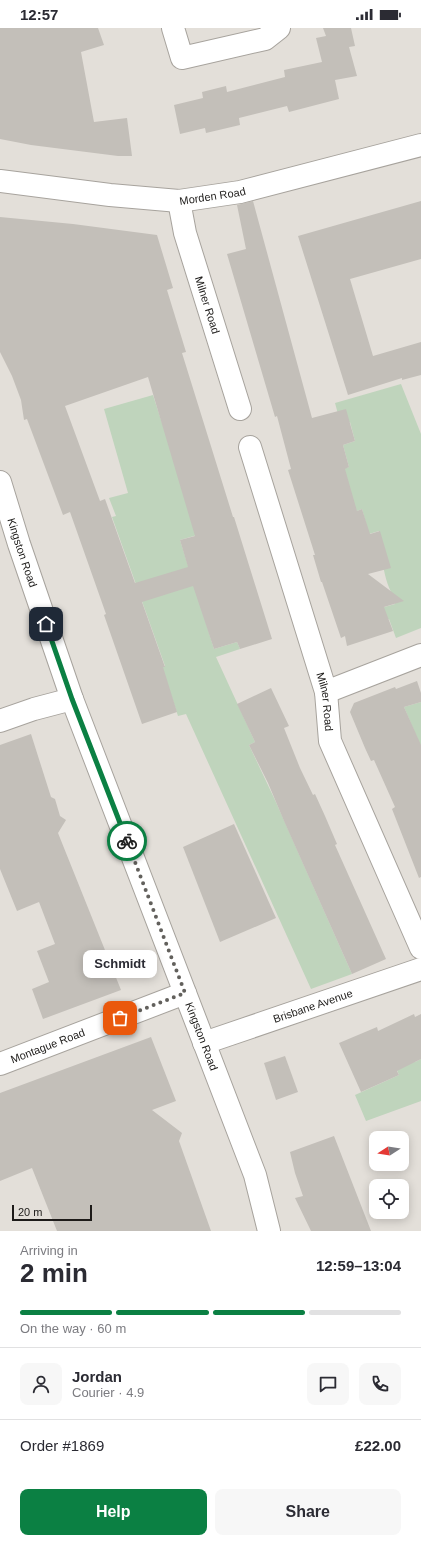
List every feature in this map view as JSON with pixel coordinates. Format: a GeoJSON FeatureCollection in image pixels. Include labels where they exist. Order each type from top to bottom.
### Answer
{"type":"FeatureCollection","features":[{"type":"Feature","properties":{"kind":"street"},"geometry":{"type":"LineString","coordinates":[[173,28],[182,58],[265,39],[279,28]]}},
{"type":"Feature","properties":{"kind":"street","name":"Morden Road"},"geometry":{"type":"LineString","coordinates":[[3,180],[110,195],[179,201],[240,192],[421,145]]}},
{"type":"Feature","properties":{"kind":"street","name":"Milner Road"},"geometry":{"type":"LineString","coordinates":[[179,201],[184,233],[240,409]]}},
{"type":"Feature","properties":{"kind":"street","name":"Milner Road"},"geometry":{"type":"LineString","coordinates":[[250,447],[326,692],[330,741],[421,948]]}},
{"type":"Feature","properties":{"kind":"street","name":"Kingston Road"},"geometry":{"type":"LineString","coordinates":[[0,482],[24,559],[72,699],[255,1175],[269,1231]]}},
{"type":"Feature","properties":{"kind":"street"},"geometry":{"type":"LineString","coordinates":[[326,692],[421,655]]}},
{"type":"Feature","properties":{"kind":"street"},"geometry":{"type":"LineString","coordinates":[[0,721],[34,709],[72,699]]}},
{"type":"Feature","properties":{"kind":"street","name":"Brisbane Avenue"},"geometry":{"type":"LineString","coordinates":[[204,1043],[421,969]]}},
{"type":"Feature","properties":{"kind":"street","name":"Montague Road"},"geometry":{"type":"LineString","coordinates":[[0,1064],[185,993]]}},
{"type":"Feature","properties":{"kind":"green space"},"geometry":{"type":"Polygon","coordinates":[[[401,384],[421,434],[421,628],[396,638],[389,619],[379,622],[374,610],[395,604],[395,599],[387,583],[385,575],[379,531],[369,534],[362,509],[357,511],[333,472],[349,467],[343,445],[355,441],[350,422],[341,425],[335,403],[401,384]]]}},
{"type":"Feature","properties":{"kind":"green space"},"geometry":{"type":"Polygon","coordinates":[[[153,395],[204,533],[180,540],[214,649],[237,642],[240,649],[216,657],[255,742],[249,745],[352,974],[311,989],[186,714],[178,716],[162,667],[165,666],[112,517],[116,516],[109,498],[128,493],[104,409],[153,395]]]}},
{"type":"Feature","properties":{"kind":"green space"},"geometry":{"type":"Polygon","coordinates":[[[421,702],[421,747],[404,707],[421,702]]]}},
{"type":"Feature","properties":{"kind":"green space"},"geometry":{"type":"Polygon","coordinates":[[[421,1059],[421,1101],[366,1121],[355,1095],[399,1075],[395,1065],[415,1062],[421,1059]]]}},
{"type":"Feature","properties":{"kind":"building"},"geometry":{"type":"Polygon","coordinates":[[[0,28],[98,28],[104,45],[81,52],[94,122],[127,118],[132,156],[118,156],[31,145],[0,139],[0,28]]]}},
{"type":"Feature","properties":{"kind":"building"},"geometry":{"type":"Polygon","coordinates":[[[323,28],[351,28],[355,46],[349,47],[357,76],[335,80],[339,99],[289,112],[287,106],[239,118],[240,125],[206,133],[205,128],[180,134],[174,105],[203,98],[202,92],[226,86],[227,92],[285,77],[284,70],[322,62],[316,38],[326,36],[323,28]]]}},
{"type":"Feature","properties":{"kind":"building"},"geometry":{"type":"Polygon","coordinates":[[[253,201],[312,418],[346,409],[355,441],[343,445],[349,467],[345,469],[357,511],[362,509],[370,534],[380,531],[391,568],[368,574],[404,601],[384,607],[393,631],[347,646],[345,636],[341,638],[321,582],[313,555],[315,555],[288,470],[291,469],[277,416],[275,417],[227,254],[246,249],[237,205],[253,201]]]}},
{"type":"Feature","properties":{"kind":"building"},"geometry":{"type":"Polygon","coordinates":[[[421,201],[421,259],[350,279],[373,356],[421,342],[421,375],[402,380],[402,378],[348,395],[298,236],[421,201]]]}},
{"type":"Feature","properties":{"kind":"building"},"geometry":{"type":"Polygon","coordinates":[[[0,217],[73,224],[157,235],[173,288],[167,290],[186,352],[182,353],[272,639],[240,649],[237,642],[214,649],[193,586],[142,602],[165,667],[163,667],[177,712],[142,724],[104,615],[106,614],[70,512],[63,515],[27,419],[24,420],[21,400],[12,376],[0,352],[0,217]],[[148,377],[65,406],[100,501],[105,499],[135,583],[188,567],[180,540],[195,536],[148,377]]]}},
{"type":"Feature","properties":{"kind":"building"},"geometry":{"type":"Polygon","coordinates":[[[417,681],[421,693],[421,702],[404,707],[421,745],[421,877],[419,878],[392,809],[395,807],[374,760],[371,761],[350,712],[354,703],[395,687],[396,689],[417,681]]]}},
{"type":"Feature","properties":{"kind":"building"},"geometry":{"type":"Polygon","coordinates":[[[271,688],[289,726],[284,728],[300,768],[313,795],[315,794],[325,816],[337,844],[335,845],[386,959],[352,974],[268,783],[249,745],[255,742],[237,704],[271,688]]]}},
{"type":"Feature","properties":{"kind":"building"},"geometry":{"type":"Polygon","coordinates":[[[31,734],[51,797],[55,799],[60,816],[66,820],[58,833],[121,990],[43,1019],[32,989],[49,982],[37,951],[55,944],[39,902],[17,911],[0,869],[0,745],[31,734]]]}},
{"type":"Feature","properties":{"kind":"building"},"geometry":{"type":"Polygon","coordinates":[[[234,824],[276,918],[220,942],[183,847],[234,824]]]}},
{"type":"Feature","properties":{"kind":"building"},"geometry":{"type":"Polygon","coordinates":[[[414,1014],[415,1017],[421,1014],[421,1059],[397,1071],[399,1075],[361,1092],[339,1043],[377,1027],[378,1031],[414,1014]]]}},
{"type":"Feature","properties":{"kind":"building"},"geometry":{"type":"Polygon","coordinates":[[[151,1037],[176,1101],[152,1110],[182,1133],[179,1141],[211,1231],[57,1231],[32,1168],[0,1181],[0,1093],[151,1037]]]}},
{"type":"Feature","properties":{"kind":"building"},"geometry":{"type":"Polygon","coordinates":[[[285,1056],[298,1092],[276,1100],[264,1063],[285,1056]]]}},
{"type":"Feature","properties":{"kind":"building"},"geometry":{"type":"Polygon","coordinates":[[[334,1136],[371,1231],[311,1231],[295,1198],[303,1196],[290,1152],[334,1136]]]}},
{"type":"Feature","properties":{"kind":"way so far"},"geometry":{"type":"LineString","coordinates":[[120,1018],[185,993],[127,841]]}},
{"type":"Feature","properties":{"kind":"place","name":"Schmidt"},"geometry":{"type":"Point","coordinates":[120,1018]}},
{"type":"Feature","properties":{"kind":"route"},"geometry":{"type":"LineString","coordinates":[[46,624],[72,699],[127,841]]}}]}
